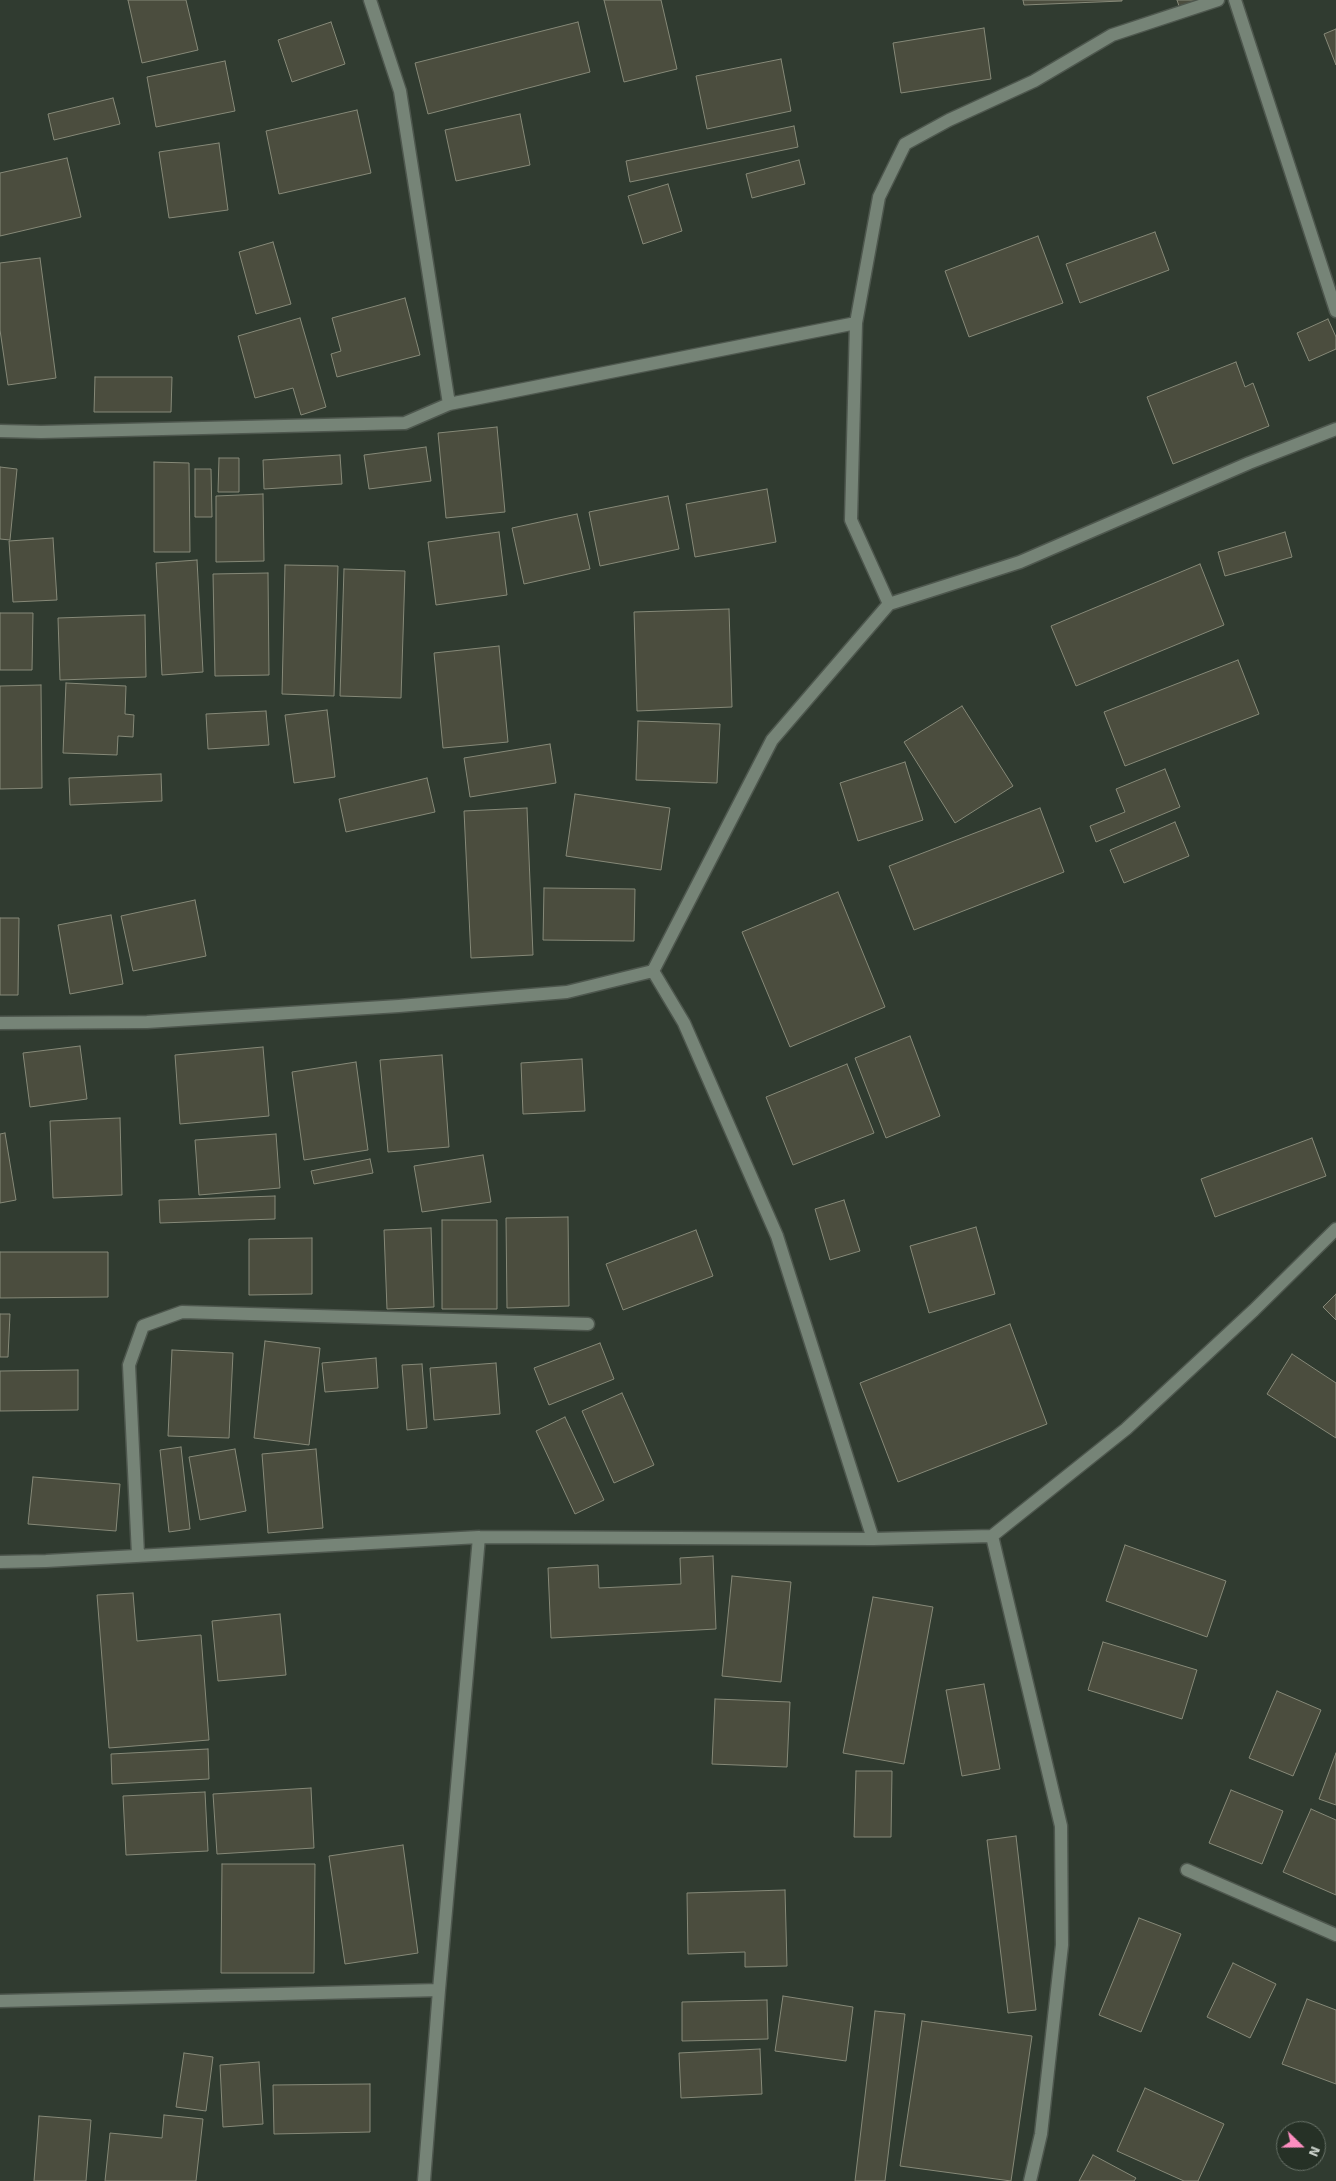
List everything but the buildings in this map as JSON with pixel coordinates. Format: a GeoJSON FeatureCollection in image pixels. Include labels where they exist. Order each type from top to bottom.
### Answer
{"type":"FeatureCollection","features":[{"type":"Feature","properties":{"kind":"street"},"geometry":{"type":"LineString","coordinates":[[370,0],[400,91],[449,404]]}},
{"type":"Feature","properties":{"kind":"street"},"geometry":{"type":"LineString","coordinates":[[888,604],[851,520],[856,323],[879,197],[905,144],[949,120],[1034,81],[1112,35],[1218,0]]}},
{"type":"Feature","properties":{"kind":"street"},"geometry":{"type":"LineString","coordinates":[[1235,0],[1336,311]]}},
{"type":"Feature","properties":{"kind":"street"},"geometry":{"type":"LineString","coordinates":[[0,431],[41,432],[405,423],[449,404],[856,323]]}},
{"type":"Feature","properties":{"kind":"street"},"geometry":{"type":"LineString","coordinates":[[0,1023],[147,1022],[399,1006],[567,992],[653,970],[772,740],[888,604],[1020,562],[1249,463],[1336,429]]}},
{"type":"Feature","properties":{"kind":"street"},"geometry":{"type":"LineString","coordinates":[[653,970],[684,1023],[777,1236],[873,1539]]}},
{"type":"Feature","properties":{"kind":"street"},"geometry":{"type":"LineString","coordinates":[[0,1562],[479,1537],[873,1539],[992,1536],[1126,1430],[1254,1310],[1336,1229]]}},
{"type":"Feature","properties":{"kind":"street"},"geometry":{"type":"LineString","coordinates":[[138,1555],[129,1365],[143,1326],[182,1312],[588,1324]]}},
{"type":"Feature","properties":{"kind":"street"},"geometry":{"type":"LineString","coordinates":[[992,1536],[1061,1826],[1062,1945],[1041,2134],[1030,2181]]}},
{"type":"Feature","properties":{"kind":"street"},"geometry":{"type":"LineString","coordinates":[[424,2181],[479,1537]]}},
{"type":"Feature","properties":{"kind":"street"},"geometry":{"type":"LineString","coordinates":[[1187,1870],[1336,1935]]}},
{"type":"Feature","properties":{"kind":"street"},"geometry":{"type":"LineString","coordinates":[[0,2001],[439,1990]]}}]}
